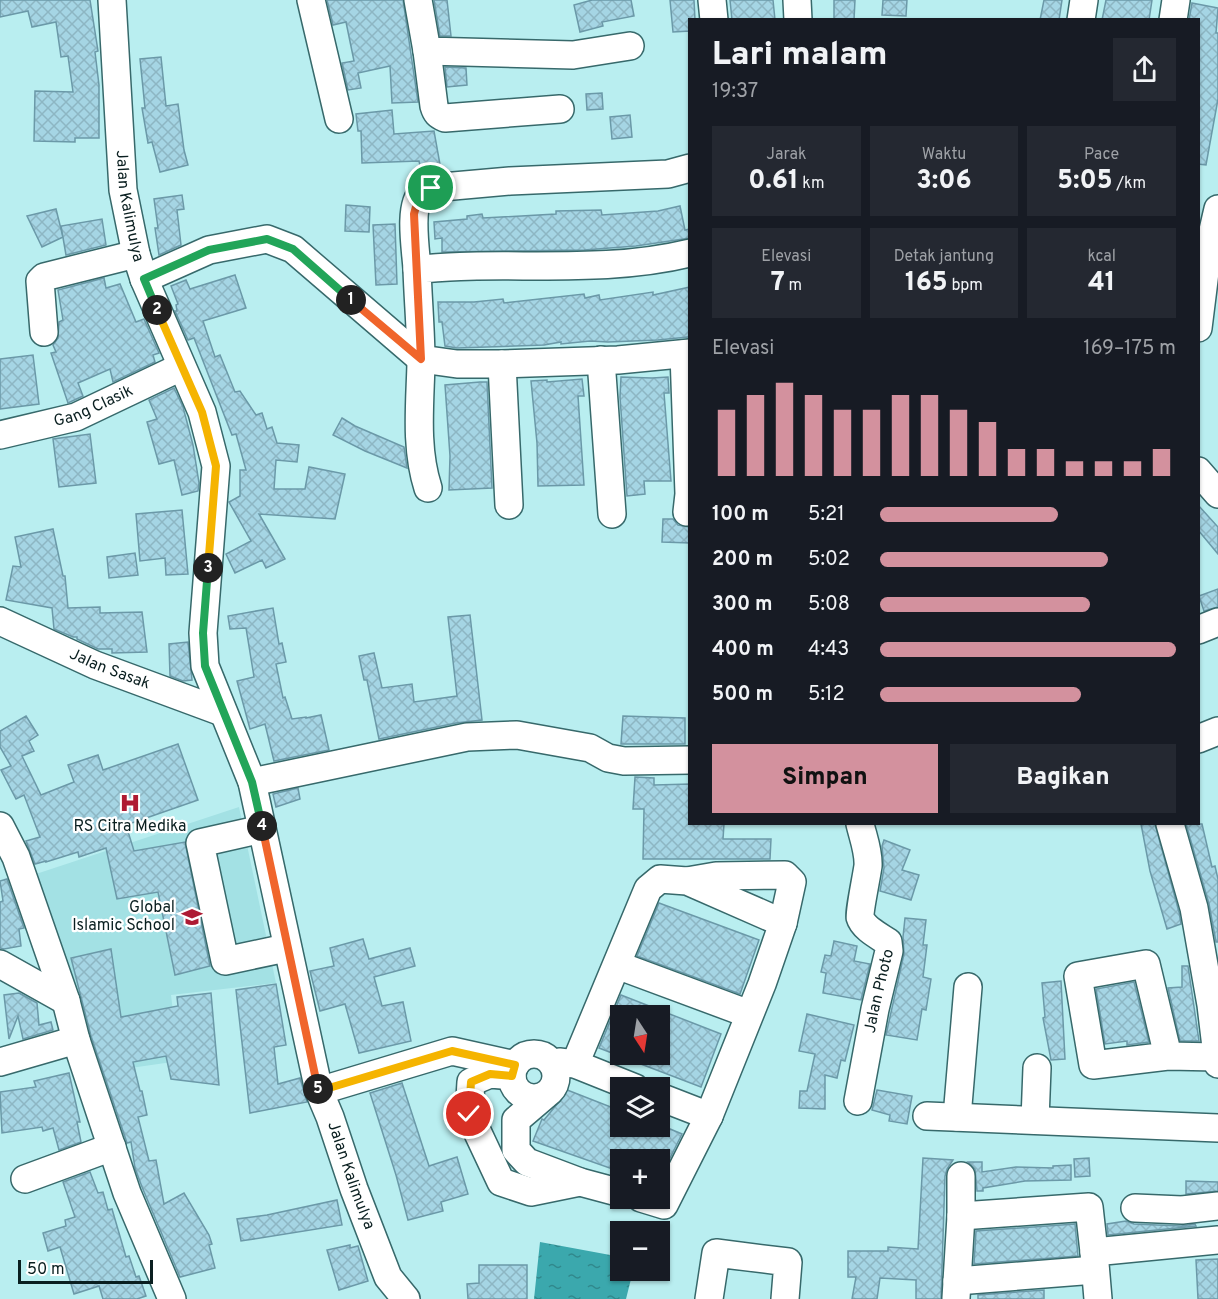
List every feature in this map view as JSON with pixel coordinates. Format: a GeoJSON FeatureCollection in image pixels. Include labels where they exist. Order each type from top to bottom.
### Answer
{"type":"FeatureCollection","features":[{"type":"Feature","properties":{"kind":"street"},"geometry":{"type":"LineString","coordinates":[[312,0],[339,119]]}},
{"type":"Feature","properties":{"kind":"street"},"geometry":{"type":"LineString","coordinates":[[418,0],[434,106],[439,116],[445,118],[560,109]]}},
{"type":"Feature","properties":{"kind":"street"},"geometry":{"type":"LineString","coordinates":[[712,0],[714,18]]}},
{"type":"Feature","properties":{"kind":"street"},"geometry":{"type":"LineString","coordinates":[[797,0],[798,18]]}},
{"type":"Feature","properties":{"kind":"street"},"geometry":{"type":"LineString","coordinates":[[1080,18],[1084,0]]}},
{"type":"Feature","properties":{"kind":"street"},"geometry":{"type":"LineString","coordinates":[[1173,18],[1176,0]]}},
{"type":"Feature","properties":{"kind":"street","name":"Jalan Kalimulya"},"geometry":{"type":"LineString","coordinates":[[121,2],[123,190],[136,254],[144,279],[202,412],[216,466],[203,633],[205,666],[252,782],[286,948],[319,1091],[388,1276],[406,1299]]}},
{"type":"Feature","properties":{"kind":"street"},"geometry":{"type":"LineString","coordinates":[[427,51],[573,55],[630,46]]}},
{"type":"Feature","properties":{"kind":"street"},"geometry":{"type":"LineString","coordinates":[[428,488],[423,474],[420,448],[421,359],[414,214],[417,201],[422,193],[431,188],[510,181],[668,174],[688,169]]}},
{"type":"Feature","properties":{"kind":"street"},"geometry":{"type":"LineString","coordinates":[[1200,312],[1212,219]]}},
{"type":"Feature","properties":{"kind":"street"},"geometry":{"type":"LineString","coordinates":[[144,279],[209,250],[267,239],[293,249],[421,359],[457,364],[502,364],[687,354],[688,424]]}},
{"type":"Feature","properties":{"kind":"street"},"geometry":{"type":"LineString","coordinates":[[44,332],[40,281],[44,277],[136,254]]}},
{"type":"Feature","properties":{"kind":"street"},"geometry":{"type":"LineString","coordinates":[[417,270],[475,266],[590,266],[688,254]]}},
{"type":"Feature","properties":{"kind":"street"},"geometry":{"type":"LineString","coordinates":[[601,360],[612,514]]}},
{"type":"Feature","properties":{"kind":"street"},"geometry":{"type":"LineString","coordinates":[[502,364],[509,505]]}},
{"type":"Feature","properties":{"kind":"street","name":"Gang Clasik"},"geometry":{"type":"LineString","coordinates":[[0,435],[76,417],[181,367]]}},
{"type":"Feature","properties":{"kind":"street"},"geometry":{"type":"LineString","coordinates":[[1200,473],[1218,494]]}},
{"type":"Feature","properties":{"kind":"street"},"geometry":{"type":"LineString","coordinates":[[687,512],[688,503]]}},
{"type":"Feature","properties":{"kind":"street","name":"Jalan Sasak"},"geometry":{"type":"LineString","coordinates":[[0,621],[95,665],[222,712]]}},
{"type":"Feature","properties":{"kind":"street"},"geometry":{"type":"LineString","coordinates":[[1200,629],[1218,622]]}},
{"type":"Feature","properties":{"kind":"street"},"geometry":{"type":"LineString","coordinates":[[1200,738],[1218,731]]}},
{"type":"Feature","properties":{"kind":"street"},"geometry":{"type":"LineString","coordinates":[[252,782],[467,737],[491,735],[517,735],[590,748],[608,758],[624,761],[688,760]]}},
{"type":"Feature","properties":{"kind":"street","name":"Jalan Photo"},"geometry":{"type":"LineString","coordinates":[[858,1101],[889,951],[888,942],[860,919],[859,913],[863,903],[868,862],[860,825]]}},
{"type":"Feature","properties":{"kind":"street"},"geometry":{"type":"LineString","coordinates":[[1170,825],[1194,908],[1215,1004],[1218,1064]]}},
{"type":"Feature","properties":{"kind":"street"},"geometry":{"type":"LineString","coordinates":[[0,826],[16,857],[66,1001],[76,1040],[127,1193],[172,1299]]}},
{"type":"Feature","properties":{"kind":"street"},"geometry":{"type":"LineString","coordinates":[[262,829],[200,843],[225,962],[286,948]]}},
{"type":"Feature","properties":{"kind":"street"},"geometry":{"type":"LineString","coordinates":[[610,1190],[580,1182],[527,1162],[516,1150],[516,1120],[551,1091],[556,1083],[555,1067],[563,1063],[617,965],[648,889],[660,879],[687,881],[716,876],[785,875],[792,882],[783,922],[762,984],[709,1116],[670,1193]]}},
{"type":"Feature","properties":{"kind":"street"},"geometry":{"type":"LineString","coordinates":[[687,881],[783,922]]}},
{"type":"Feature","properties":{"kind":"street"},"geometry":{"type":"LineString","coordinates":[[0,964],[66,1001]]}},
{"type":"Feature","properties":{"kind":"street"},"geometry":{"type":"LineString","coordinates":[[617,965],[749,1014]]}},
{"type":"Feature","properties":{"kind":"street"},"geometry":{"type":"LineString","coordinates":[[957,1117],[968,987]]}},
{"type":"Feature","properties":{"kind":"street"},"geometry":{"type":"LineString","coordinates":[[0,1062],[76,1040]]}},
{"type":"Feature","properties":{"kind":"street"},"geometry":{"type":"LineString","coordinates":[[319,1091],[452,1051],[513,1070]]}},
{"type":"Feature","properties":{"kind":"street"},"geometry":{"type":"LineString","coordinates":[[543,1097],[529,1098],[518,1092],[513,1070],[520,1059],[535,1055],[544,1056],[610,1079]]}},
{"type":"Feature","properties":{"kind":"street"},"geometry":{"type":"LineString","coordinates":[[1168,1056],[1217,1057]]}},
{"type":"Feature","properties":{"kind":"street"},"geometry":{"type":"LineString","coordinates":[[1035,1120],[1037,1068]]}},
{"type":"Feature","properties":{"kind":"street"},"geometry":{"type":"LineString","coordinates":[[513,1070],[490,1074],[471,1082],[469,1114],[501,1182],[531,1192],[580,1182]]}},
{"type":"Feature","properties":{"kind":"street"},"geometry":{"type":"LineString","coordinates":[[670,1101],[709,1116]]}},
{"type":"Feature","properties":{"kind":"street"},"geometry":{"type":"LineString","coordinates":[[927,1116],[1218,1128]]}},
{"type":"Feature","properties":{"kind":"street"},"geometry":{"type":"LineString","coordinates":[[25,1179],[112,1147]]}},
{"type":"Feature","properties":{"kind":"street"},"geometry":{"type":"LineString","coordinates":[[961,1176],[957,1290],[1095,1261],[1218,1240]]}},
{"type":"Feature","properties":{"kind":"street"},"geometry":{"type":"LineString","coordinates":[[1136,1208],[1182,1210],[1218,1206]]}},
{"type":"Feature","properties":{"kind":"street"},"geometry":{"type":"LineString","coordinates":[[961,1216],[1089,1207],[1098,1299]]}},
{"type":"Feature","properties":{"kind":"street"},"geometry":{"type":"LineString","coordinates":[[709,1299],[716,1253],[789,1262],[785,1299]]}},
{"type":"Feature","properties":{"kind":"shaded area","name":"Global Islamic School"},"geometry":{"type":"Polygon","coordinates":[[[239,807],[276,983],[171,995],[179,1061],[89,1074],[64,956],[50,913],[39,910],[34,891],[36,874],[239,807]]]}},
{"type":"Feature","properties":{"kind":"water"},"geometry":{"type":"Polygon","coordinates":[[[540,1242],[610,1255],[610,1281],[630,1281],[626,1299],[534,1299],[540,1242]]]}},
{"type":"Feature","properties":{"kind":"building"},"geometry":{"type":"Polygon","coordinates":[[[0,0],[90,0],[98,51],[95,52],[99,85],[99,138],[75,138],[75,142],[34,141],[35,91],[73,92],[68,56],[61,57],[56,22],[32,27],[28,11],[0,17],[0,0]]]}},
{"type":"Feature","properties":{"kind":"building"},"geometry":{"type":"Polygon","coordinates":[[[327,0],[403,0],[418,102],[392,103],[390,66],[358,73],[361,88],[348,90],[342,63],[354,61],[346,22],[333,25],[327,0]]]}},
{"type":"Feature","properties":{"kind":"building"},"geometry":{"type":"Polygon","coordinates":[[[434,0],[447,0],[451,36],[440,36],[434,0]]]}},
{"type":"Feature","properties":{"kind":"building"},"geometry":{"type":"Polygon","coordinates":[[[592,0],[631,0],[634,16],[602,22],[603,26],[580,32],[574,5],[592,0]]]}},
{"type":"Feature","properties":{"kind":"building"},"geometry":{"type":"Polygon","coordinates":[[[670,0],[694,0],[695,18],[688,18],[688,31],[673,32],[670,0]]]}},
{"type":"Feature","properties":{"kind":"building"},"geometry":{"type":"Polygon","coordinates":[[[730,0],[773,0],[775,18],[732,18],[730,0]]]}},
{"type":"Feature","properties":{"kind":"building"},"geometry":{"type":"Polygon","coordinates":[[[834,0],[855,0],[854,18],[834,18],[834,0]]]}},
{"type":"Feature","properties":{"kind":"building"},"geometry":{"type":"Polygon","coordinates":[[[883,0],[907,0],[906,16],[882,15],[883,0]]]}},
{"type":"Feature","properties":{"kind":"building"},"geometry":{"type":"Polygon","coordinates":[[[1044,0],[1062,0],[1059,18],[1040,18],[1044,0]]]}},
{"type":"Feature","properties":{"kind":"building"},"geometry":{"type":"Polygon","coordinates":[[[1106,0],[1152,0],[1149,18],[1102,18],[1106,0]]]}},
{"type":"Feature","properties":{"kind":"building"},"geometry":{"type":"Polygon","coordinates":[[[1192,3],[1218,8],[1216,33],[1218,33],[1218,99],[1206,165],[1200,164],[1200,18],[1189,18],[1192,3]]]}},
{"type":"Feature","properties":{"kind":"building"},"geometry":{"type":"Polygon","coordinates":[[[161,57],[166,106],[178,104],[188,165],[160,172],[152,142],[148,143],[142,108],[145,108],[140,59],[161,57]]]}},
{"type":"Feature","properties":{"kind":"building"},"geometry":{"type":"Polygon","coordinates":[[[445,67],[466,68],[467,85],[447,87],[445,67]]]}},
{"type":"Feature","properties":{"kind":"building"},"geometry":{"type":"Polygon","coordinates":[[[602,93],[603,109],[587,110],[586,94],[602,93]]]}},
{"type":"Feature","properties":{"kind":"building"},"geometry":{"type":"Polygon","coordinates":[[[392,110],[394,134],[434,131],[441,170],[422,174],[419,161],[362,163],[361,131],[358,131],[356,114],[392,110]]]}},
{"type":"Feature","properties":{"kind":"building"},"geometry":{"type":"Polygon","coordinates":[[[630,115],[632,137],[612,139],[610,117],[630,115]]]}},
{"type":"Feature","properties":{"kind":"building"},"geometry":{"type":"Polygon","coordinates":[[[182,195],[184,209],[177,210],[181,245],[159,255],[154,199],[182,195]]]}},
{"type":"Feature","properties":{"kind":"building"},"geometry":{"type":"Polygon","coordinates":[[[346,205],[370,207],[369,232],[345,231],[346,205]]]}},
{"type":"Feature","properties":{"kind":"building"},"geometry":{"type":"Polygon","coordinates":[[[680,206],[685,230],[688,229],[688,238],[636,246],[584,250],[442,252],[442,238],[435,239],[434,222],[467,219],[467,216],[482,214],[483,218],[556,214],[556,211],[601,210],[602,215],[658,211],[680,206]]]}},
{"type":"Feature","properties":{"kind":"building"},"geometry":{"type":"Polygon","coordinates":[[[56,209],[63,237],[42,247],[27,216],[56,209]]]}},
{"type":"Feature","properties":{"kind":"building"},"geometry":{"type":"Polygon","coordinates":[[[102,219],[106,245],[66,255],[61,226],[102,219]]]}},
{"type":"Feature","properties":{"kind":"building"},"geometry":{"type":"Polygon","coordinates":[[[395,224],[397,284],[376,285],[373,225],[395,224]]]}},
{"type":"Feature","properties":{"kind":"building"},"geometry":{"type":"Polygon","coordinates":[[[235,275],[246,308],[203,321],[215,357],[220,355],[235,392],[240,391],[256,415],[262,413],[267,429],[272,427],[277,443],[299,445],[297,462],[276,460],[274,489],[305,489],[309,467],[345,474],[335,519],[259,514],[285,559],[266,568],[262,560],[235,573],[226,554],[251,541],[229,502],[240,496],[240,470],[246,470],[236,434],[232,435],[194,338],[188,340],[175,311],[177,311],[176,305],[178,304],[171,286],[186,280],[190,289],[235,275]]]}},
{"type":"Feature","properties":{"kind":"building"},"geometry":{"type":"Polygon","coordinates":[[[104,278],[106,288],[120,284],[136,322],[144,319],[159,353],[153,355],[155,362],[113,382],[110,369],[78,383],[83,396],[68,403],[51,353],[56,352],[53,345],[58,338],[59,322],[63,320],[58,290],[104,278]]]}},
{"type":"Feature","properties":{"kind":"building"},"geometry":{"type":"Polygon","coordinates":[[[688,287],[688,337],[457,348],[445,346],[442,322],[439,322],[438,302],[503,299],[504,303],[584,294],[585,298],[599,295],[600,300],[653,292],[653,295],[688,287]]]}},
{"type":"Feature","properties":{"kind":"building"},"geometry":{"type":"Polygon","coordinates":[[[33,355],[39,404],[0,409],[0,359],[33,355]]]}},
{"type":"Feature","properties":{"kind":"building"},"geometry":{"type":"Polygon","coordinates":[[[621,377],[668,377],[669,393],[664,393],[671,481],[644,481],[645,494],[627,496],[620,397],[621,377]]]}},
{"type":"Feature","properties":{"kind":"building"},"geometry":{"type":"Polygon","coordinates":[[[582,379],[584,396],[578,396],[584,485],[538,486],[537,443],[531,381],[582,379]]]}},
{"type":"Feature","properties":{"kind":"building"},"geometry":{"type":"Polygon","coordinates":[[[487,382],[492,488],[449,490],[450,456],[445,385],[487,382]]]}},
{"type":"Feature","properties":{"kind":"building"},"geometry":{"type":"Polygon","coordinates":[[[174,388],[183,407],[193,445],[199,483],[198,491],[182,495],[174,460],[159,464],[147,422],[157,419],[149,400],[174,388]]]}},
{"type":"Feature","properties":{"kind":"building"},"geometry":{"type":"Polygon","coordinates":[[[342,418],[404,447],[407,468],[333,435],[342,418]]]}},
{"type":"Feature","properties":{"kind":"building"},"geometry":{"type":"Polygon","coordinates":[[[90,434],[96,483],[59,487],[53,439],[90,434]]]}},
{"type":"Feature","properties":{"kind":"building"},"geometry":{"type":"Polygon","coordinates":[[[1200,507],[1218,527],[1218,554],[1200,532],[1200,507]]]}},
{"type":"Feature","properties":{"kind":"building"},"geometry":{"type":"Polygon","coordinates":[[[182,510],[188,574],[166,575],[165,558],[140,561],[136,514],[182,510]]]}},
{"type":"Feature","properties":{"kind":"building"},"geometry":{"type":"Polygon","coordinates":[[[663,519],[673,519],[678,525],[688,527],[688,543],[662,542],[663,519]]]}},
{"type":"Feature","properties":{"kind":"building"},"geometry":{"type":"Polygon","coordinates":[[[53,529],[63,576],[65,576],[68,608],[100,607],[100,613],[142,612],[147,652],[112,653],[112,649],[98,649],[77,637],[54,629],[52,608],[6,600],[13,566],[21,567],[15,537],[53,529]]]}},
{"type":"Feature","properties":{"kind":"building"},"geometry":{"type":"Polygon","coordinates":[[[135,553],[138,575],[109,578],[107,557],[135,553]]]}},
{"type":"Feature","properties":{"kind":"building"},"geometry":{"type":"Polygon","coordinates":[[[1218,589],[1218,607],[1204,611],[1200,596],[1218,589]]]}},
{"type":"Feature","properties":{"kind":"building"},"geometry":{"type":"Polygon","coordinates":[[[273,608],[279,644],[282,643],[286,662],[276,664],[283,698],[285,697],[292,719],[321,715],[329,750],[274,761],[265,724],[250,729],[237,681],[254,677],[246,628],[230,629],[228,616],[273,608]]]}},
{"type":"Feature","properties":{"kind":"building"},"geometry":{"type":"Polygon","coordinates":[[[470,615],[482,720],[379,739],[367,680],[364,680],[359,656],[374,653],[382,688],[412,684],[414,702],[457,696],[448,617],[470,615]]]}},
{"type":"Feature","properties":{"kind":"building"},"geometry":{"type":"Polygon","coordinates":[[[188,642],[192,680],[183,681],[170,676],[169,644],[188,642]]]}},
{"type":"Feature","properties":{"kind":"building"},"geometry":{"type":"Polygon","coordinates":[[[26,716],[38,735],[29,741],[34,751],[22,756],[41,795],[74,782],[68,765],[98,755],[103,770],[178,744],[198,800],[126,825],[134,851],[185,842],[210,966],[175,975],[158,892],[117,899],[106,848],[79,857],[78,852],[35,864],[26,841],[40,837],[24,795],[16,799],[1,770],[11,766],[0,747],[0,731],[26,716]]]}},
{"type":"Feature","properties":{"kind":"building"},"geometry":{"type":"Polygon","coordinates":[[[623,716],[685,718],[685,744],[621,744],[623,716]]]}},
{"type":"Feature","properties":{"kind":"building"},"geometry":{"type":"Polygon","coordinates":[[[635,777],[654,778],[654,785],[688,784],[688,825],[724,825],[723,839],[771,839],[770,859],[643,859],[644,809],[633,809],[635,777]]]}},
{"type":"Feature","properties":{"kind":"building"},"geometry":{"type":"Polygon","coordinates":[[[298,788],[300,799],[276,807],[273,794],[298,788]]]}},
{"type":"Feature","properties":{"kind":"building"},"geometry":{"type":"Polygon","coordinates":[[[1202,824],[1212,867],[1215,866],[1218,879],[1218,942],[1216,942],[1209,904],[1186,825],[1202,824]]]}},
{"type":"Feature","properties":{"kind":"building"},"geometry":{"type":"Polygon","coordinates":[[[1141,825],[1155,825],[1181,924],[1167,929],[1150,871],[1141,825]]]}},
{"type":"Feature","properties":{"kind":"building"},"geometry":{"type":"Polygon","coordinates":[[[884,840],[910,850],[902,870],[919,875],[911,900],[880,891],[884,868],[882,846],[884,840]]]}},
{"type":"Feature","properties":{"kind":"building"},"geometry":{"type":"Polygon","coordinates":[[[7,879],[24,928],[19,929],[21,946],[4,949],[0,948],[0,902],[3,901],[0,881],[7,879]]]}},
{"type":"Feature","properties":{"kind":"building"},"geometry":{"type":"Polygon","coordinates":[[[659,903],[759,940],[740,994],[637,956],[659,903]]]}},
{"type":"Feature","properties":{"kind":"building"},"geometry":{"type":"Polygon","coordinates":[[[905,918],[926,920],[923,945],[927,945],[923,977],[931,979],[926,1010],[922,1009],[917,1040],[886,1035],[904,954],[905,918]]]}},
{"type":"Feature","properties":{"kind":"building"},"geometry":{"type":"Polygon","coordinates":[[[363,939],[369,959],[410,948],[415,966],[374,977],[382,1006],[403,1002],[411,1041],[359,1053],[345,1004],[320,1011],[310,971],[334,966],[330,948],[363,939]]]}},
{"type":"Feature","properties":{"kind":"building"},"geometry":{"type":"Polygon","coordinates":[[[834,941],[857,946],[854,961],[870,964],[861,1000],[823,993],[826,973],[821,972],[825,955],[831,956],[834,941]]]}},
{"type":"Feature","properties":{"kind":"building"},"geometry":{"type":"Polygon","coordinates":[[[111,949],[121,1017],[178,1006],[177,997],[211,993],[219,1085],[171,1079],[166,1056],[133,1062],[147,1115],[138,1117],[149,1161],[156,1160],[164,1204],[184,1193],[209,1235],[215,1268],[180,1277],[142,1187],[135,1168],[131,1142],[127,1143],[91,1036],[71,958],[111,949]]]}},
{"type":"Feature","properties":{"kind":"building"},"geometry":{"type":"Polygon","coordinates":[[[1182,966],[1188,966],[1199,1041],[1180,1041],[1168,988],[1182,987],[1182,966]]]}},
{"type":"Feature","properties":{"kind":"building"},"geometry":{"type":"Polygon","coordinates":[[[1061,981],[1065,1059],[1051,1060],[1043,1018],[1045,1017],[1042,983],[1061,981]]]}},
{"type":"Feature","properties":{"kind":"building"},"geometry":{"type":"Polygon","coordinates":[[[1134,982],[1149,1042],[1127,1045],[1127,1041],[1105,1044],[1096,989],[1134,982]]]}},
{"type":"Feature","properties":{"kind":"building"},"geometry":{"type":"Polygon","coordinates":[[[276,984],[286,1045],[274,1047],[278,1084],[300,1078],[307,1102],[250,1113],[236,990],[276,984]]]}},
{"type":"Feature","properties":{"kind":"building"},"geometry":{"type":"Polygon","coordinates":[[[19,993],[37,1003],[39,1025],[51,1022],[53,1030],[23,1039],[18,1016],[9,1039],[4,995],[19,993]]]}},
{"type":"Feature","properties":{"kind":"building"},"geometry":{"type":"Polygon","coordinates":[[[621,995],[647,1005],[617,1005],[621,995]]]}},
{"type":"Feature","properties":{"kind":"building"},"geometry":{"type":"Polygon","coordinates":[[[670,1014],[721,1034],[701,1087],[643,1065],[670,1065],[670,1014]]]}},
{"type":"Feature","properties":{"kind":"building"},"geometry":{"type":"Polygon","coordinates":[[[807,1014],[854,1025],[845,1061],[841,1060],[837,1078],[825,1075],[825,1109],[799,1108],[800,1091],[807,1091],[815,1054],[799,1051],[807,1014]]]}},
{"type":"Feature","properties":{"kind":"building"},"geometry":{"type":"Polygon","coordinates":[[[610,1022],[610,1052],[599,1048],[610,1022]]]}},
{"type":"Feature","properties":{"kind":"building"},"geometry":{"type":"Polygon","coordinates":[[[69,1073],[80,1122],[77,1122],[81,1142],[59,1150],[53,1128],[43,1131],[42,1127],[2,1133],[0,1092],[36,1087],[34,1081],[69,1073]]]}},
{"type":"Feature","properties":{"kind":"building"},"geometry":{"type":"Polygon","coordinates":[[[402,1083],[429,1166],[457,1157],[468,1194],[441,1202],[443,1211],[408,1220],[370,1093],[402,1083]]]}},
{"type":"Feature","properties":{"kind":"building"},"geometry":{"type":"Polygon","coordinates":[[[557,1086],[610,1107],[610,1137],[670,1137],[670,1129],[682,1134],[670,1158],[670,1149],[610,1149],[610,1168],[533,1141],[542,1119],[544,1120],[558,1103],[557,1086]]]}},
{"type":"Feature","properties":{"kind":"building"},"geometry":{"type":"Polygon","coordinates":[[[877,1090],[912,1096],[907,1124],[889,1121],[890,1115],[872,1110],[877,1090]]]}},
{"type":"Feature","properties":{"kind":"building"},"geometry":{"type":"Polygon","coordinates":[[[923,1158],[953,1160],[945,1176],[941,1299],[916,1299],[916,1280],[880,1278],[877,1299],[852,1299],[856,1277],[848,1277],[848,1251],[888,1251],[888,1247],[918,1249],[923,1158]]]}},
{"type":"Feature","properties":{"kind":"building"},"geometry":{"type":"Polygon","coordinates":[[[1089,1158],[1090,1176],[1075,1177],[1074,1159],[1089,1158]]]}},
{"type":"Feature","properties":{"kind":"building"},"geometry":{"type":"Polygon","coordinates":[[[968,1162],[982,1162],[982,1172],[1016,1167],[1053,1168],[1053,1166],[1071,1165],[1071,1180],[1025,1181],[977,1191],[975,1169],[968,1162]]]}},
{"type":"Feature","properties":{"kind":"building"},"geometry":{"type":"Polygon","coordinates":[[[90,1172],[98,1193],[103,1192],[108,1210],[112,1209],[126,1257],[129,1256],[146,1296],[137,1299],[103,1299],[99,1286],[74,1294],[60,1247],[48,1251],[43,1233],[66,1226],[65,1220],[75,1217],[63,1182],[90,1172]]]}},
{"type":"Feature","properties":{"kind":"building"},"geometry":{"type":"Polygon","coordinates":[[[1186,1181],[1218,1182],[1218,1191],[1186,1194],[1186,1181]]]}},
{"type":"Feature","properties":{"kind":"building"},"geometry":{"type":"Polygon","coordinates":[[[337,1200],[342,1225],[241,1241],[237,1219],[337,1200]]]}},
{"type":"Feature","properties":{"kind":"building"},"geometry":{"type":"Polygon","coordinates":[[[1126,1221],[1134,1224],[1181,1226],[1195,1224],[1196,1226],[1108,1235],[1107,1224],[1126,1221]]]}},
{"type":"Feature","properties":{"kind":"building"},"geometry":{"type":"Polygon","coordinates":[[[1075,1224],[1078,1256],[974,1264],[976,1231],[1075,1224]]]}},
{"type":"Feature","properties":{"kind":"building"},"geometry":{"type":"Polygon","coordinates":[[[350,1245],[350,1248],[358,1246],[368,1281],[339,1290],[327,1250],[350,1245]]]}},
{"type":"Feature","properties":{"kind":"building"},"geometry":{"type":"Polygon","coordinates":[[[1218,1259],[1218,1299],[1198,1299],[1196,1260],[1218,1259]]]}},
{"type":"Feature","properties":{"kind":"building"},"geometry":{"type":"Polygon","coordinates":[[[479,1265],[527,1265],[527,1299],[468,1299],[467,1284],[479,1283],[479,1265]]]}},
{"type":"Feature","properties":{"kind":"building"},"geometry":{"type":"Polygon","coordinates":[[[1044,1290],[1044,1299],[978,1299],[978,1295],[1044,1290]]]}},
{"type":"Feature","properties":{"kind":"place","name":"RS Citra Medika"},"geometry":{"type":"Point","coordinates":[130,803]}},
{"type":"Feature","properties":{"kind":"place","name":"Global Islamic School"},"geometry":{"type":"Point","coordinates":[192,917]}},
{"type":"Feature","properties":{"kind":"route"},"geometry":{"type":"LineString","coordinates":[[431,188],[422,193],[417,201],[414,214],[421,359],[293,249],[267,239],[209,250],[144,279],[202,412],[216,466],[203,633],[205,666],[252,782],[286,948],[319,1091],[452,1051],[515,1065],[512,1076],[490,1074],[471,1082],[469,1114]]}}]}
